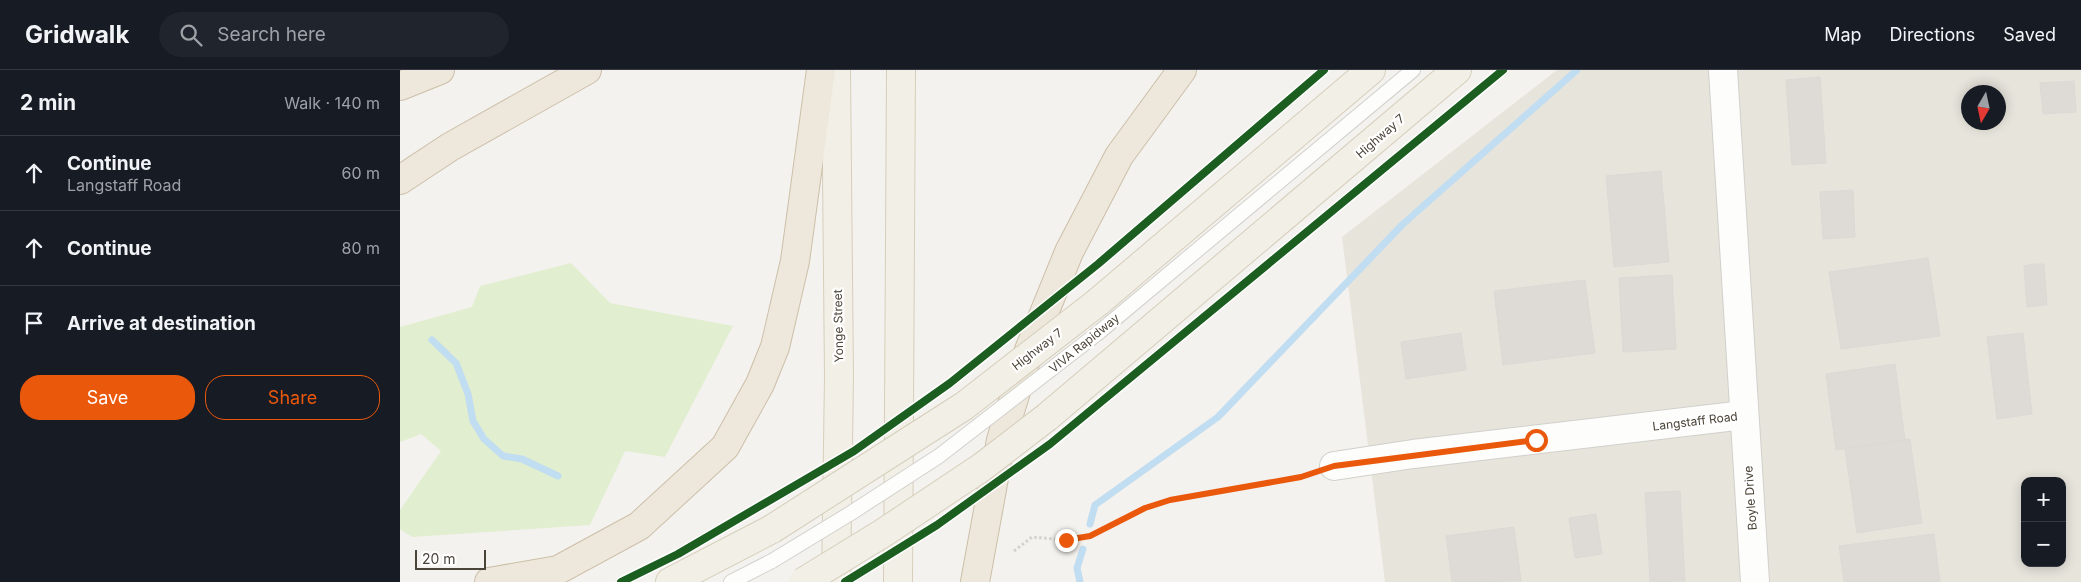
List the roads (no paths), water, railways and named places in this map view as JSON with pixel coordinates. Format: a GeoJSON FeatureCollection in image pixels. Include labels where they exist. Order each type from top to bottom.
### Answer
{"type":"FeatureCollection","features":[{"type":"Feature","properties":{"kind":"highway"},"geometry":{"type":"LineString","coordinates":[[400,86],[440,70]]}},
{"type":"Feature","properties":{"kind":"highway"},"geometry":{"type":"LineString","coordinates":[[400,180],[450,147],[587,70]]}},
{"type":"Feature","properties":{"kind":"highway"},"geometry":{"type":"LineString","coordinates":[[489,582],[558,570],[639,526],[725,447],[760,384],[775,347],[795,261],[822,70]]}},
{"type":"Feature","properties":{"kind":"highway"},"geometry":{"type":"LineString","coordinates":[[974,582],[1001,440],[1029,350],[1068,252],[1119,156],[1182,70]]}},
{"type":"Feature","properties":{"kind":"main road","name":"Yonge Street"},"geometry":{"type":"LineString","coordinates":[[836,70],[839,376],[836,582]]}},
{"type":"Feature","properties":{"kind":"main road"},"geometry":{"type":"LineString","coordinates":[[898,582],[901,70]]}},
{"type":"Feature","properties":{"kind":"main road","name":"Highway 7"},"geometry":{"type":"LineString","coordinates":[[670,582],[772,529],[964,406],[1098,302],[1371,70]]}},
{"type":"Feature","properties":{"kind":"main road","name":"Highway 7"},"geometry":{"type":"LineString","coordinates":[[803,582],[883,533],[982,467],[1047,417],[1457,70]]}},
{"type":"Feature","properties":{"kind":"street","name":"Langstaff Road"},"geometry":{"type":"LineString","coordinates":[[1334,466],[1412,454],[1744,415],[1723,70]]}},
{"type":"Feature","properties":{"kind":"street","name":"Boyle Drive"},"geometry":{"type":"LineString","coordinates":[[1744,415],[1756,582]]}},
{"type":"Feature","properties":{"kind":"lane","name":"VIVA Rapidway"},"geometry":{"type":"LineString","coordinates":[[731,582],[772,561],[939,456],[1098,333],[1413,70]]}},
{"type":"Feature","properties":{"kind":"waterway"},"geometry":{"type":"LineString","coordinates":[[1090,524],[1095,505],[1218,417],[1403,224],[1577,70]]}},
{"type":"Feature","properties":{"kind":"waterway"},"geometry":{"type":"LineString","coordinates":[[432,340],[456,363],[468,394],[473,421],[484,439],[503,456],[522,459],[558,476]]}},
{"type":"Feature","properties":{"kind":"waterway"},"geometry":{"type":"LineString","coordinates":[[1080,582],[1077,568],[1083,549]]}}]}
